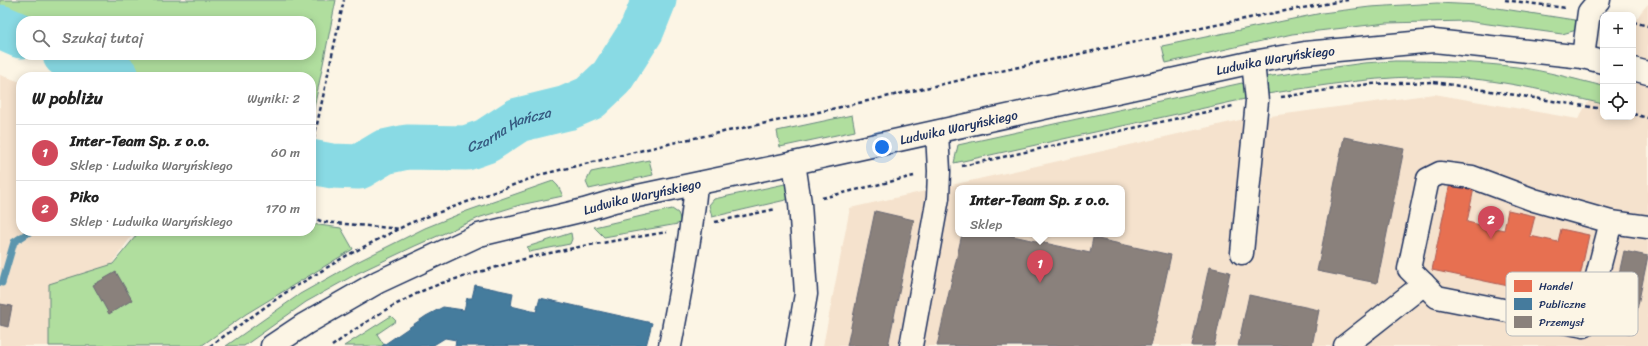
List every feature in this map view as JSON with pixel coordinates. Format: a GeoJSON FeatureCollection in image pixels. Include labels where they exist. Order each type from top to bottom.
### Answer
{"type":"FeatureCollection","features":[{"type":"Feature","properties":{"kind":"street"},"geometry":{"type":"LineString","coordinates":[[1593,59],[1594,6]]}},
{"type":"Feature","properties":{"kind":"street","name":"Ludwika Waryńskiego"},"geometry":{"type":"LineString","coordinates":[[272,346],[305,324],[378,282],[479,235],[584,210],[614,201],[696,185],[1252,62],[1305,53],[1434,41],[1593,59]]}},
{"type":"Feature","properties":{"kind":"street"},"geometry":{"type":"LineString","coordinates":[[1242,253],[1257,101],[1252,62]]}},
{"type":"Feature","properties":{"kind":"street"},"geometry":{"type":"LineString","coordinates":[[1636,70],[1648,73]]}},
{"type":"Feature","properties":{"kind":"street"},"geometry":{"type":"LineString","coordinates":[[911,346],[938,198],[939,171],[937,132]]}},
{"type":"Feature","properties":{"kind":"street"},"geometry":{"type":"LineString","coordinates":[[794,163],[800,203],[806,294],[797,346]]}},
{"type":"Feature","properties":{"kind":"street"},"geometry":{"type":"LineString","coordinates":[[1506,311],[1437,297],[1409,269],[1428,179],[1440,173],[1472,177],[1534,200],[1611,222],[1648,227]]}},
{"type":"Feature","properties":{"kind":"street"},"geometry":{"type":"LineString","coordinates":[[670,346],[689,247],[696,185]]}},
{"type":"Feature","properties":{"kind":"street"},"geometry":{"type":"LineString","coordinates":[[1598,272],[1611,222]]}},
{"type":"Feature","properties":{"kind":"street"},"geometry":{"type":"LineString","coordinates":[[1345,346],[1424,284]]}},
{"type":"Feature","properties":{"kind":"path"},"geometry":{"type":"LineString","coordinates":[[316,128],[344,0]]}},
{"type":"Feature","properties":{"kind":"path"},"geometry":{"type":"LineString","coordinates":[[210,346],[285,293],[346,256],[402,229],[410,223],[551,172],[685,140],[814,113],[1041,62],[1268,14],[1348,0]]}},
{"type":"Feature","properties":{"kind":"path"},"geometry":{"type":"LineString","coordinates":[[1505,0],[1594,6]]}},
{"type":"Feature","properties":{"kind":"path"},"geometry":{"type":"LineString","coordinates":[[1636,23],[1648,26]]}},
{"type":"Feature","properties":{"kind":"path"},"geometry":{"type":"LineString","coordinates":[[1636,115],[1648,118]]}},
{"type":"Feature","properties":{"kind":"path"},"geometry":{"type":"LineString","coordinates":[[316,219],[323,222],[402,229]]}},
{"type":"Feature","properties":{"kind":"shaded area"},"geometry":{"type":"Polygon","coordinates":[[[1648,4],[1648,346],[823,346],[850,208],[1240,120],[1434,94],[1578,119],[1600,82],[1600,120],[1636,120],[1636,20],[1648,4]]]}},
{"type":"Feature","properties":{"kind":"shaded area"},"geometry":{"type":"Polygon","coordinates":[[[0,75],[16,80],[16,236],[132,236],[114,261],[64,346],[0,346],[0,75]]]}},
{"type":"Feature","properties":{"kind":"green space"},"geometry":{"type":"Polygon","coordinates":[[[0,0],[336,0],[316,98],[316,72],[122,72],[95,60],[316,60],[316,16],[16,16],[16,25],[0,18],[0,0]]]}},
{"type":"Feature","properties":{"kind":"green space"},"geometry":{"type":"Polygon","coordinates":[[[1437,3],[1478,5],[1581,21],[1577,30],[1562,34],[1466,21],[1387,23],[1292,34],[1166,63],[1162,46],[1322,13],[1370,7],[1437,3]]]}},
{"type":"Feature","properties":{"kind":"green space"},"geometry":{"type":"Polygon","coordinates":[[[1395,61],[1441,62],[1517,67],[1560,75],[1600,85],[1600,103],[1543,90],[1503,83],[1442,77],[1376,79],[1267,94],[1265,77],[1364,63],[1395,61]]]}},
{"type":"Feature","properties":{"kind":"green space"},"geometry":{"type":"Polygon","coordinates":[[[1242,83],[1245,85],[1247,96],[1245,99],[954,163],[958,145],[1242,83]]]}},
{"type":"Feature","properties":{"kind":"green space"},"geometry":{"type":"Polygon","coordinates":[[[852,115],[855,131],[780,147],[777,131],[852,115]]]}},
{"type":"Feature","properties":{"kind":"green space"},"geometry":{"type":"Polygon","coordinates":[[[649,160],[653,175],[589,189],[586,182],[591,172],[649,160]]]}},
{"type":"Feature","properties":{"kind":"green space"},"geometry":{"type":"Polygon","coordinates":[[[553,181],[558,186],[563,196],[520,205],[481,217],[415,246],[358,273],[306,302],[244,346],[226,346],[300,294],[355,263],[425,228],[467,211],[553,181]]]}},
{"type":"Feature","properties":{"kind":"green space"},"geometry":{"type":"Polygon","coordinates":[[[785,184],[788,187],[790,199],[712,217],[709,205],[714,199],[785,184]]]}},
{"type":"Feature","properties":{"kind":"green space"},"geometry":{"type":"Polygon","coordinates":[[[672,209],[678,213],[681,221],[678,224],[604,237],[594,227],[672,209]]]}},
{"type":"Feature","properties":{"kind":"green space"},"geometry":{"type":"Polygon","coordinates":[[[316,225],[341,228],[353,249],[246,314],[201,346],[49,346],[49,284],[113,264],[136,236],[316,236],[316,225]]]}},
{"type":"Feature","properties":{"kind":"green space"},"geometry":{"type":"Polygon","coordinates":[[[571,233],[572,239],[570,244],[529,252],[527,247],[571,233]]]}},
{"type":"Feature","properties":{"kind":"green space"},"geometry":{"type":"Polygon","coordinates":[[[391,316],[396,321],[377,334],[384,345],[344,346],[391,316]]]}},
{"type":"Feature","properties":{"kind":"building: Handel"},"geometry":{"type":"Polygon","coordinates":[[[1450,183],[1474,188],[1467,222],[1504,230],[1508,210],[1535,216],[1530,236],[1558,242],[1561,229],[1589,235],[1581,272],[1506,272],[1506,286],[1432,270],[1450,183]]]}},
{"type":"Feature","properties":{"kind":"building: Publiczne"},"geometry":{"type":"Polygon","coordinates":[[[475,285],[513,293],[511,306],[536,312],[540,298],[652,323],[646,346],[455,346],[456,340],[445,338],[432,346],[382,346],[426,316],[443,307],[464,310],[467,298],[472,298],[475,285]]]}},
{"type":"Feature","properties":{"kind":"building: Przemysł"},"geometry":{"type":"Polygon","coordinates":[[[1344,137],[1404,149],[1377,283],[1317,271],[1344,137]]]}},
{"type":"Feature","properties":{"kind":"building: Przemysł"},"geometry":{"type":"Polygon","coordinates":[[[875,211],[914,220],[888,346],[847,346],[875,211]]]}},
{"type":"Feature","properties":{"kind":"building: Przemysł"},"geometry":{"type":"Polygon","coordinates":[[[961,237],[1018,237],[1090,253],[1093,238],[1171,255],[1151,346],[937,346],[961,237]]]}},
{"type":"Feature","properties":{"kind":"building: Przemysł"},"geometry":{"type":"Polygon","coordinates":[[[1624,251],[1648,256],[1638,305],[1638,272],[1619,272],[1624,251]]]}},
{"type":"Feature","properties":{"kind":"building: Przemysł"},"geometry":{"type":"Polygon","coordinates":[[[1209,267],[1230,272],[1214,346],[1192,346],[1209,267]]]}},
{"type":"Feature","properties":{"kind":"building: Przemysł"},"geometry":{"type":"Polygon","coordinates":[[[116,272],[132,300],[109,314],[93,285],[116,272]]]}},
{"type":"Feature","properties":{"kind":"building: Przemysł"},"geometry":{"type":"Polygon","coordinates":[[[1249,295],[1319,310],[1312,346],[1238,346],[1249,295]]]}},
{"type":"Feature","properties":{"kind":"building: Przemysł"},"geometry":{"type":"Polygon","coordinates":[[[0,304],[12,306],[8,327],[0,325],[0,304]]]}},
{"type":"Feature","properties":{"kind":"waterway","name":"Czarna Hańcza"},"geometry":{"type":"LineString","coordinates":[[316,163],[332,166],[359,167],[384,152],[407,147],[466,148],[486,141],[518,120],[567,108],[590,98],[612,77],[642,30],[654,0]]}},
{"type":"Feature","properties":{"kind":"waterway","name":"Czarna Hańcza"},"geometry":{"type":"LineString","coordinates":[[0,27],[16,34]]}},
{"type":"Feature","properties":{"kind":"waterway","name":"Czarna Hańcza"},"geometry":{"type":"LineString","coordinates":[[77,60],[105,72]]}},
{"type":"Feature","properties":{"kind":"waterway"},"geometry":{"type":"LineString","coordinates":[[2,283],[14,242],[23,236]]}},
{"type":"Feature","properties":{"kind":"place","name":"Piko"},"geometry":{"type":"Point","coordinates":[1491,239]}},
{"type":"Feature","properties":{"kind":"place","name":"Inter-Team Sp. z o.o."},"geometry":{"type":"Point","coordinates":[1040,283]}}]}
